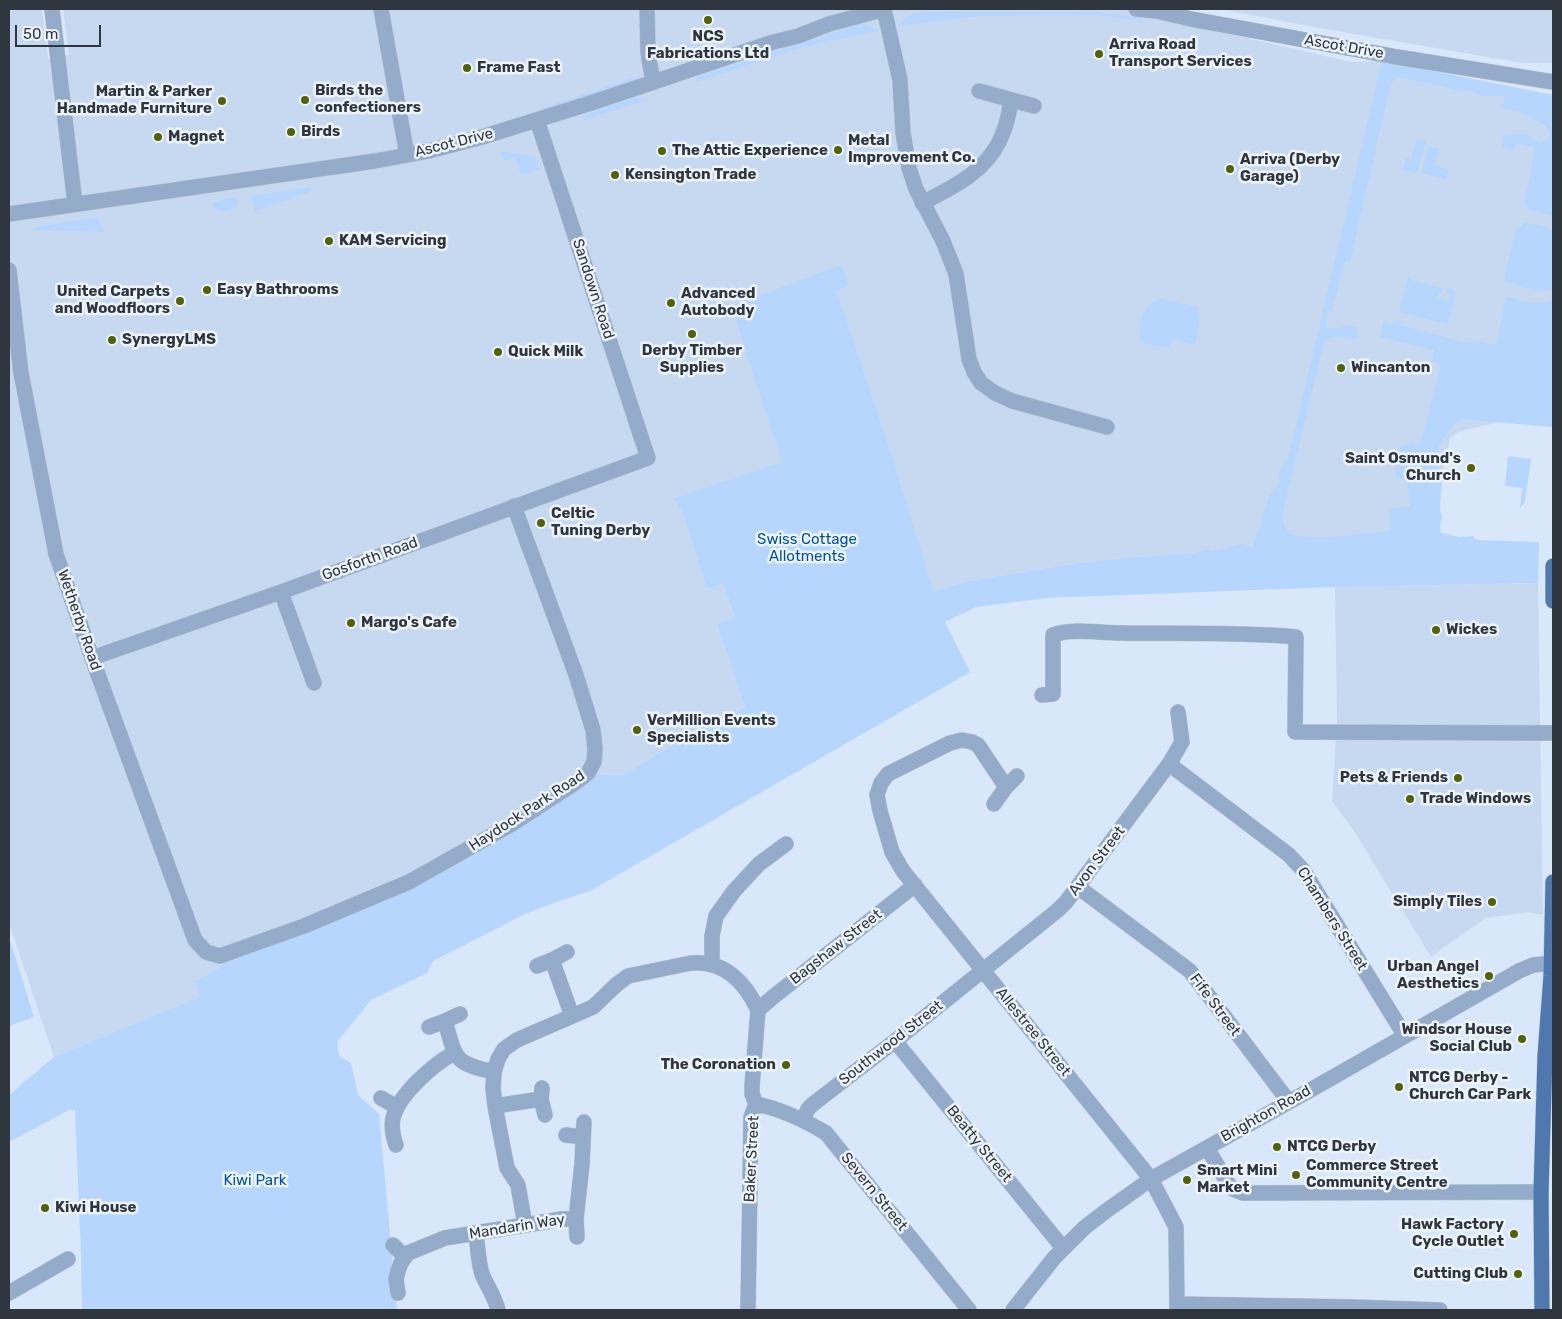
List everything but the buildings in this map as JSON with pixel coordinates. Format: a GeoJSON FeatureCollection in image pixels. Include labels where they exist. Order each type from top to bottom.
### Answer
{"type":"FeatureCollection","features":[{"type":"Feature","properties":{"kind":"main road"},"geometry":{"type":"LineString","coordinates":[[1553,566],[1553,601]]}},
{"type":"Feature","properties":{"kind":"main road"},"geometry":{"type":"LineString","coordinates":[[1542,1310],[1541,1192],[1545,1056],[1552,963],[1553,882]]}},
{"type":"Feature","properties":{"kind":"street"},"geometry":{"type":"LineString","coordinates":[[52,9],[75,204]]}},
{"type":"Feature","properties":{"kind":"street"},"geometry":{"type":"LineString","coordinates":[[381,9],[407,155]]}},
{"type":"Feature","properties":{"kind":"street"},"geometry":{"type":"LineString","coordinates":[[647,9],[648,53],[653,82]]}},
{"type":"Feature","properties":{"kind":"street"},"geometry":{"type":"LineString","coordinates":[[884,9],[900,80],[904,145],[912,179],[922,203],[954,264],[969,358],[977,378],[989,389],[1012,402],[1107,427]]}},
{"type":"Feature","properties":{"kind":"street","name":"Ascot Drive"},"geometry":{"type":"LineString","coordinates":[[9,214],[407,155],[482,137],[770,43],[798,36],[829,24],[884,9]]}},
{"type":"Feature","properties":{"kind":"street","name":"Ascot Drive"},"geometry":{"type":"LineString","coordinates":[[1136,9],[1397,57],[1553,82]]}},
{"type":"Feature","properties":{"kind":"street"},"geometry":{"type":"LineString","coordinates":[[979,91],[1034,106]]}},
{"type":"Feature","properties":{"kind":"street"},"geometry":{"type":"LineString","coordinates":[[922,203],[959,184],[987,160],[1005,129],[1011,100]]}},
{"type":"Feature","properties":{"kind":"street","name":"Sandown Road"},"geometry":{"type":"LineString","coordinates":[[537,120],[648,458]]}},
{"type":"Feature","properties":{"kind":"street","name":"Wetherby Road"},"geometry":{"type":"LineString","coordinates":[[9,270],[15,374],[56,554],[195,940],[206,952]]}},
{"type":"Feature","properties":{"kind":"street","name":"Gosforth Road"},"geometry":{"type":"LineString","coordinates":[[92,658],[281,592],[648,458]]}},
{"type":"Feature","properties":{"kind":"street","name":"Haydock Park Road"},"geometry":{"type":"LineString","coordinates":[[206,952],[220,956],[304,926],[409,882],[512,824],[588,773],[594,762],[596,749],[593,730],[576,675],[514,506]]}},
{"type":"Feature","properties":{"kind":"street"},"geometry":{"type":"LineString","coordinates":[[281,592],[314,684]]}},
{"type":"Feature","properties":{"kind":"street"},"geometry":{"type":"LineString","coordinates":[[1042,695],[1053,694],[1053,635],[1063,632],[1262,634],[1296,637],[1295,732],[1553,733]]}},
{"type":"Feature","properties":{"kind":"street","name":"Avon Street"},"geometry":{"type":"LineString","coordinates":[[983,969],[1058,910],[1078,887],[1169,764],[1182,742],[1188,729],[1178,712]]}},
{"type":"Feature","properties":{"kind":"street","name":"Allestree Street"},"geometry":{"type":"LineString","coordinates":[[994,804],[1012,782],[978,745],[962,740],[950,743],[895,770],[884,778],[877,795],[892,852],[903,871],[1151,1179],[1176,1227],[1177,1307]]}},
{"type":"Feature","properties":{"kind":"street","name":"Chambers Street"},"geometry":{"type":"LineString","coordinates":[[1169,764],[1288,855],[1303,870],[1405,1036]]}},
{"type":"Feature","properties":{"kind":"street"},"geometry":{"type":"LineString","coordinates":[[712,964],[712,936],[716,916],[734,891],[759,864],[786,844]]}},
{"type":"Feature","properties":{"kind":"street","name":"Bagshaw Street"},"geometry":{"type":"LineString","coordinates":[[758,1010],[915,885]]}},
{"type":"Feature","properties":{"kind":"street","name":"Fife Street"},"geometry":{"type":"LineString","coordinates":[[1078,887],[1190,971],[1289,1102]]}},
{"type":"Feature","properties":{"kind":"street"},"geometry":{"type":"LineString","coordinates":[[537,966],[567,952]]}},
{"type":"Feature","properties":{"kind":"street"},"geometry":{"type":"LineString","coordinates":[[552,960],[572,1016]]}},
{"type":"Feature","properties":{"kind":"street"},"geometry":{"type":"LineString","coordinates":[[525,1225],[518,1185],[507,1168],[493,1088],[494,1072],[498,1059],[510,1045],[526,1035],[593,1007],[628,976],[691,963],[712,964],[728,971],[747,990],[758,1010]]}},
{"type":"Feature","properties":{"kind":"street","name":"Brighton Road"},"geometry":{"type":"LineString","coordinates":[[1013,1310],[1028,1289],[1084,1228],[1151,1179],[1519,971],[1533,965],[1552,963]]}},
{"type":"Feature","properties":{"kind":"street","name":"Southwood Street"},"geometry":{"type":"LineString","coordinates":[[803,1120],[808,1109],[813,1104],[895,1041],[983,969]]}},
{"type":"Feature","properties":{"kind":"street","name":"Baker Street"},"geometry":{"type":"LineString","coordinates":[[748,1310],[751,1117],[756,1104],[752,1094],[752,1086],[758,1010]]}},
{"type":"Feature","properties":{"kind":"street"},"geometry":{"type":"LineString","coordinates":[[429,1026],[460,1014]]}},
{"type":"Feature","properties":{"kind":"street"},"geometry":{"type":"LineString","coordinates":[[445,1021],[454,1053],[460,1061],[469,1066],[494,1072]]}},
{"type":"Feature","properties":{"kind":"street","name":"Beatty Street"},"geometry":{"type":"LineString","coordinates":[[895,1041],[1064,1248]]}},
{"type":"Feature","properties":{"kind":"street"},"geometry":{"type":"LineString","coordinates":[[396,1145],[392,1124],[397,1107],[427,1072],[440,1061],[454,1053]]}},
{"type":"Feature","properties":{"kind":"street"},"geometry":{"type":"LineString","coordinates":[[495,1106],[542,1093],[545,1115]]}},
{"type":"Feature","properties":{"kind":"street"},"geometry":{"type":"LineString","coordinates":[[381,1098],[397,1107]]}},
{"type":"Feature","properties":{"kind":"street","name":"Severn Street"},"geometry":{"type":"LineString","coordinates":[[756,1104],[774,1107],[826,1133],[969,1310]]}},
{"type":"Feature","properties":{"kind":"street","name":"Mandarin Way"},"geometry":{"type":"LineString","coordinates":[[404,1256],[445,1238],[576,1219],[584,1122]]}},
{"type":"Feature","properties":{"kind":"street"},"geometry":{"type":"LineString","coordinates":[[566,1135],[583,1137]]}},
{"type":"Feature","properties":{"kind":"street"},"geometry":{"type":"LineString","coordinates":[[1207,1148],[1229,1185],[1233,1189],[1243,1192],[1541,1192]]}},
{"type":"Feature","properties":{"kind":"street"},"geometry":{"type":"LineString","coordinates":[[576,1219],[576,1237]]}},
{"type":"Feature","properties":{"kind":"street"},"geometry":{"type":"LineString","coordinates":[[476,1234],[481,1268],[497,1303],[498,1310]]}},
{"type":"Feature","properties":{"kind":"street"},"geometry":{"type":"LineString","coordinates":[[393,1245],[404,1256],[396,1279],[398,1293]]}},
{"type":"Feature","properties":{"kind":"street"},"geometry":{"type":"LineString","coordinates":[[9,1293],[68,1260]]}},
{"type":"Feature","properties":{"kind":"street"},"geometry":{"type":"LineString","coordinates":[[1177,1307],[1302,1306],[1440,1310]]}},
{"type":"Feature","properties":{"kind":"shaded area"},"geometry":{"type":"Polygon","coordinates":[[[9,9],[42,9],[48,59],[69,55],[63,9],[1146,9],[1146,15],[1351,62],[1382,61],[1553,95],[1553,427],[1499,422],[1458,432],[1450,438],[1427,543],[1123,558],[1071,564],[969,581],[934,591],[835,291],[849,286],[731,306],[783,462],[675,498],[683,514],[707,589],[723,584],[735,617],[717,624],[745,706],[715,719],[623,775],[595,774],[412,887],[304,934],[223,963],[217,969],[195,981],[201,997],[54,1057],[9,923],[9,9]]]}},
{"type":"Feature","properties":{"kind":"shaded area"},"geometry":{"type":"Polygon","coordinates":[[[1220,9],[1553,9],[1553,63],[1523,63],[1220,9]]]}},
{"type":"Feature","properties":{"kind":"shaded area"},"geometry":{"type":"Polygon","coordinates":[[[1538,583],[1543,915],[1529,912],[1485,918],[1431,957],[1354,831],[1332,801],[1337,722],[1335,587],[1538,583]]]}},
{"type":"Feature","properties":{"kind":"green space"},"geometry":{"type":"Polygon","coordinates":[[[927,11],[1096,12],[1140,18],[1143,22],[1089,15],[985,16],[898,26],[910,14],[927,11]]]}},
{"type":"Feature","properties":{"kind":"green space"},"geometry":{"type":"Polygon","coordinates":[[[862,24],[878,31],[806,46],[697,82],[696,77],[862,24]]]}},
{"type":"Feature","properties":{"kind":"green space"},"geometry":{"type":"Polygon","coordinates":[[[1382,61],[1553,95],[1553,216],[1527,209],[1527,205],[1524,204],[1535,148],[1517,143],[1514,151],[1502,148],[1503,135],[1524,134],[1541,143],[1551,135],[1546,126],[1523,112],[1502,109],[1505,96],[1483,96],[1470,91],[1456,90],[1397,77],[1392,82],[1350,262],[1345,261],[1332,310],[1327,312],[1326,327],[1354,326],[1358,328],[1356,339],[1335,336],[1324,342],[1283,512],[1284,525],[1289,534],[1313,537],[1390,531],[1389,509],[1410,506],[1407,478],[1396,479],[1395,465],[1401,447],[1411,442],[1420,445],[1441,365],[1432,361],[1434,350],[1380,337],[1384,321],[1395,324],[1396,320],[1401,321],[1400,325],[1467,343],[1479,341],[1496,345],[1506,297],[1535,302],[1553,300],[1553,427],[1462,419],[1455,423],[1438,446],[1439,457],[1436,466],[1442,472],[1441,533],[1459,537],[1473,536],[1476,540],[1539,542],[1538,583],[1335,587],[1046,598],[976,607],[945,622],[970,672],[590,891],[525,914],[433,961],[427,973],[371,1000],[337,1042],[339,1056],[351,1063],[358,1095],[379,1114],[397,1310],[82,1310],[75,1110],[69,1110],[9,1142],[9,1095],[54,1057],[200,997],[195,981],[217,969],[223,963],[304,934],[412,887],[595,774],[623,775],[715,719],[745,707],[717,624],[735,617],[723,584],[707,589],[683,514],[674,498],[782,462],[731,306],[842,265],[849,286],[836,291],[883,430],[934,591],[969,581],[1071,564],[1195,553],[1242,544],[1253,547],[1269,497],[1279,484],[1278,474],[1289,455],[1382,61]]]}},
{"type":"Feature","properties":{"kind":"green space"},"geometry":{"type":"Polygon","coordinates":[[[638,76],[633,82],[542,112],[540,109],[638,76]]]}},
{"type":"Feature","properties":{"kind":"green space"},"geometry":{"type":"Polygon","coordinates":[[[636,97],[644,101],[584,120],[581,118],[587,114],[636,97]]]}},
{"type":"Feature","properties":{"kind":"green space"},"geometry":{"type":"Polygon","coordinates":[[[1417,139],[1426,141],[1417,173],[1403,170],[1406,158],[1411,159],[1417,139]]]}},
{"type":"Feature","properties":{"kind":"green space"},"geometry":{"type":"Polygon","coordinates":[[[1429,146],[1439,148],[1435,165],[1449,170],[1446,180],[1422,173],[1429,146]]]}},
{"type":"Feature","properties":{"kind":"green space"},"geometry":{"type":"Polygon","coordinates":[[[500,151],[536,157],[540,169],[521,175],[515,157],[504,161],[500,151]]]}},
{"type":"Feature","properties":{"kind":"green space"},"geometry":{"type":"Polygon","coordinates":[[[311,187],[312,191],[255,211],[250,196],[311,187]]]}},
{"type":"Feature","properties":{"kind":"green space"},"geometry":{"type":"Polygon","coordinates":[[[237,197],[236,208],[224,212],[214,208],[213,202],[237,197]]]}},
{"type":"Feature","properties":{"kind":"green space"},"geometry":{"type":"Polygon","coordinates":[[[98,217],[104,232],[34,230],[36,227],[98,217]]]}},
{"type":"Feature","properties":{"kind":"green space"},"geometry":{"type":"Polygon","coordinates":[[[1524,222],[1553,229],[1553,289],[1542,291],[1530,289],[1506,282],[1504,278],[1516,228],[1522,227],[1524,222]]]}},
{"type":"Feature","properties":{"kind":"green space"},"geometry":{"type":"Polygon","coordinates":[[[1408,277],[1411,280],[1443,288],[1442,292],[1438,292],[1437,297],[1449,300],[1450,295],[1446,293],[1447,289],[1456,291],[1448,324],[1399,312],[1408,277]]]}},
{"type":"Feature","properties":{"kind":"green space"},"geometry":{"type":"Polygon","coordinates":[[[1162,299],[1196,306],[1200,320],[1195,345],[1173,340],[1169,348],[1141,343],[1140,327],[1145,310],[1152,303],[1162,299]]]}},
{"type":"Feature","properties":{"kind":"green space"},"geometry":{"type":"Polygon","coordinates":[[[1508,456],[1531,459],[1525,501],[1520,509],[1522,488],[1505,486],[1508,456]]]}},
{"type":"Feature","properties":{"kind":"green space"},"geometry":{"type":"Polygon","coordinates":[[[9,937],[34,1017],[9,1026],[9,937]]]}},
{"type":"Feature","properties":{"kind":"place","name":"NCS Fabrications Ltd"},"geometry":{"type":"Point","coordinates":[708,20]}},
{"type":"Feature","properties":{"kind":"place","name":"Arriva Road Transport Services"},"geometry":{"type":"Point","coordinates":[1099,54]}},
{"type":"Feature","properties":{"kind":"place","name":"Frame Fast"},"geometry":{"type":"Point","coordinates":[467,68]}},
{"type":"Feature","properties":{"kind":"place","name":"Birds the confectioners"},"geometry":{"type":"Point","coordinates":[305,100]}},
{"type":"Feature","properties":{"kind":"place","name":"Martin & Parker Handmade Furniture"},"geometry":{"type":"Point","coordinates":[222,101]}},
{"type":"Feature","properties":{"kind":"place","name":"Birds"},"geometry":{"type":"Point","coordinates":[291,132]}},
{"type":"Feature","properties":{"kind":"place","name":"Magnet"},"geometry":{"type":"Point","coordinates":[158,137]}},
{"type":"Feature","properties":{"kind":"place","name":"Metal Improvement Co."},"geometry":{"type":"Point","coordinates":[838,150]}},
{"type":"Feature","properties":{"kind":"place","name":"The Attic Experience"},"geometry":{"type":"Point","coordinates":[662,151]}},
{"type":"Feature","properties":{"kind":"place","name":"Arriva (Derby Garage)"},"geometry":{"type":"Point","coordinates":[1230,169]}},
{"type":"Feature","properties":{"kind":"place","name":"Kensington Trade"},"geometry":{"type":"Point","coordinates":[615,175]}},
{"type":"Feature","properties":{"kind":"place","name":"KAM Servicing"},"geometry":{"type":"Point","coordinates":[329,241]}},
{"type":"Feature","properties":{"kind":"place","name":"Easy Bathrooms"},"geometry":{"type":"Point","coordinates":[207,290]}},
{"type":"Feature","properties":{"kind":"place","name":"United Carpets and Woodfloors"},"geometry":{"type":"Point","coordinates":[180,301]}},
{"type":"Feature","properties":{"kind":"place","name":"Advanced Autobody"},"geometry":{"type":"Point","coordinates":[671,303]}},
{"type":"Feature","properties":{"kind":"place","name":"Derby Timber Supplies"},"geometry":{"type":"Point","coordinates":[692,334]}},
{"type":"Feature","properties":{"kind":"place","name":"SynergyLMS"},"geometry":{"type":"Point","coordinates":[112,340]}},
{"type":"Feature","properties":{"kind":"place","name":"Quick Milk"},"geometry":{"type":"Point","coordinates":[498,352]}},
{"type":"Feature","properties":{"kind":"place","name":"Wincanton"},"geometry":{"type":"Point","coordinates":[1341,368]}},
{"type":"Feature","properties":{"kind":"place","name":"Saint Osmund's Church"},"geometry":{"type":"Point","coordinates":[1471,468]}},
{"type":"Feature","properties":{"kind":"place","name":"Celtic Tuning Derby"},"geometry":{"type":"Point","coordinates":[541,523]}},
{"type":"Feature","properties":{"kind":"place","name":"Margo's Cafe"},"geometry":{"type":"Point","coordinates":[351,623]}},
{"type":"Feature","properties":{"kind":"place","name":"Wickes"},"geometry":{"type":"Point","coordinates":[1436,630]}},
{"type":"Feature","properties":{"kind":"place","name":"VerMillion Events Specialists"},"geometry":{"type":"Point","coordinates":[637,730]}},
{"type":"Feature","properties":{"kind":"place","name":"Pets & Friends"},"geometry":{"type":"Point","coordinates":[1458,778]}},
{"type":"Feature","properties":{"kind":"place","name":"Trade Windows"},"geometry":{"type":"Point","coordinates":[1410,799]}},
{"type":"Feature","properties":{"kind":"place","name":"Simply Tiles"},"geometry":{"type":"Point","coordinates":[1492,902]}},
{"type":"Feature","properties":{"kind":"place","name":"Urban Angel Aesthetics"},"geometry":{"type":"Point","coordinates":[1489,976]}},
{"type":"Feature","properties":{"kind":"place","name":"Windsor House Social Club"},"geometry":{"type":"Point","coordinates":[1522,1039]}},
{"type":"Feature","properties":{"kind":"place","name":"The Coronation"},"geometry":{"type":"Point","coordinates":[786,1065]}},
{"type":"Feature","properties":{"kind":"place","name":"NTCG Derby - Church Car Park"},"geometry":{"type":"Point","coordinates":[1399,1087]}},
{"type":"Feature","properties":{"kind":"place","name":"NTCG Derby"},"geometry":{"type":"Point","coordinates":[1277,1147]}},
{"type":"Feature","properties":{"kind":"place","name":"Commerce Street Community Centre"},"geometry":{"type":"Point","coordinates":[1296,1175]}},
{"type":"Feature","properties":{"kind":"place","name":"Smart Mini Market"},"geometry":{"type":"Point","coordinates":[1187,1180]}},
{"type":"Feature","properties":{"kind":"place","name":"Kiwi House"},"geometry":{"type":"Point","coordinates":[45,1208]}},
{"type":"Feature","properties":{"kind":"place","name":"Hawk Factory Cycle Outlet"},"geometry":{"type":"Point","coordinates":[1514,1234]}},
{"type":"Feature","properties":{"kind":"place","name":"Cutting Club"},"geometry":{"type":"Point","coordinates":[1518,1274]}},
{"type":"Feature","properties":{"kind":"park label","name":"Swiss Cottage Allotments"},"geometry":{"type":"Point","coordinates":[807,548]}},
{"type":"Feature","properties":{"kind":"park label","name":"Kiwi Park"},"geometry":{"type":"Point","coordinates":[255,1181]}}]}
